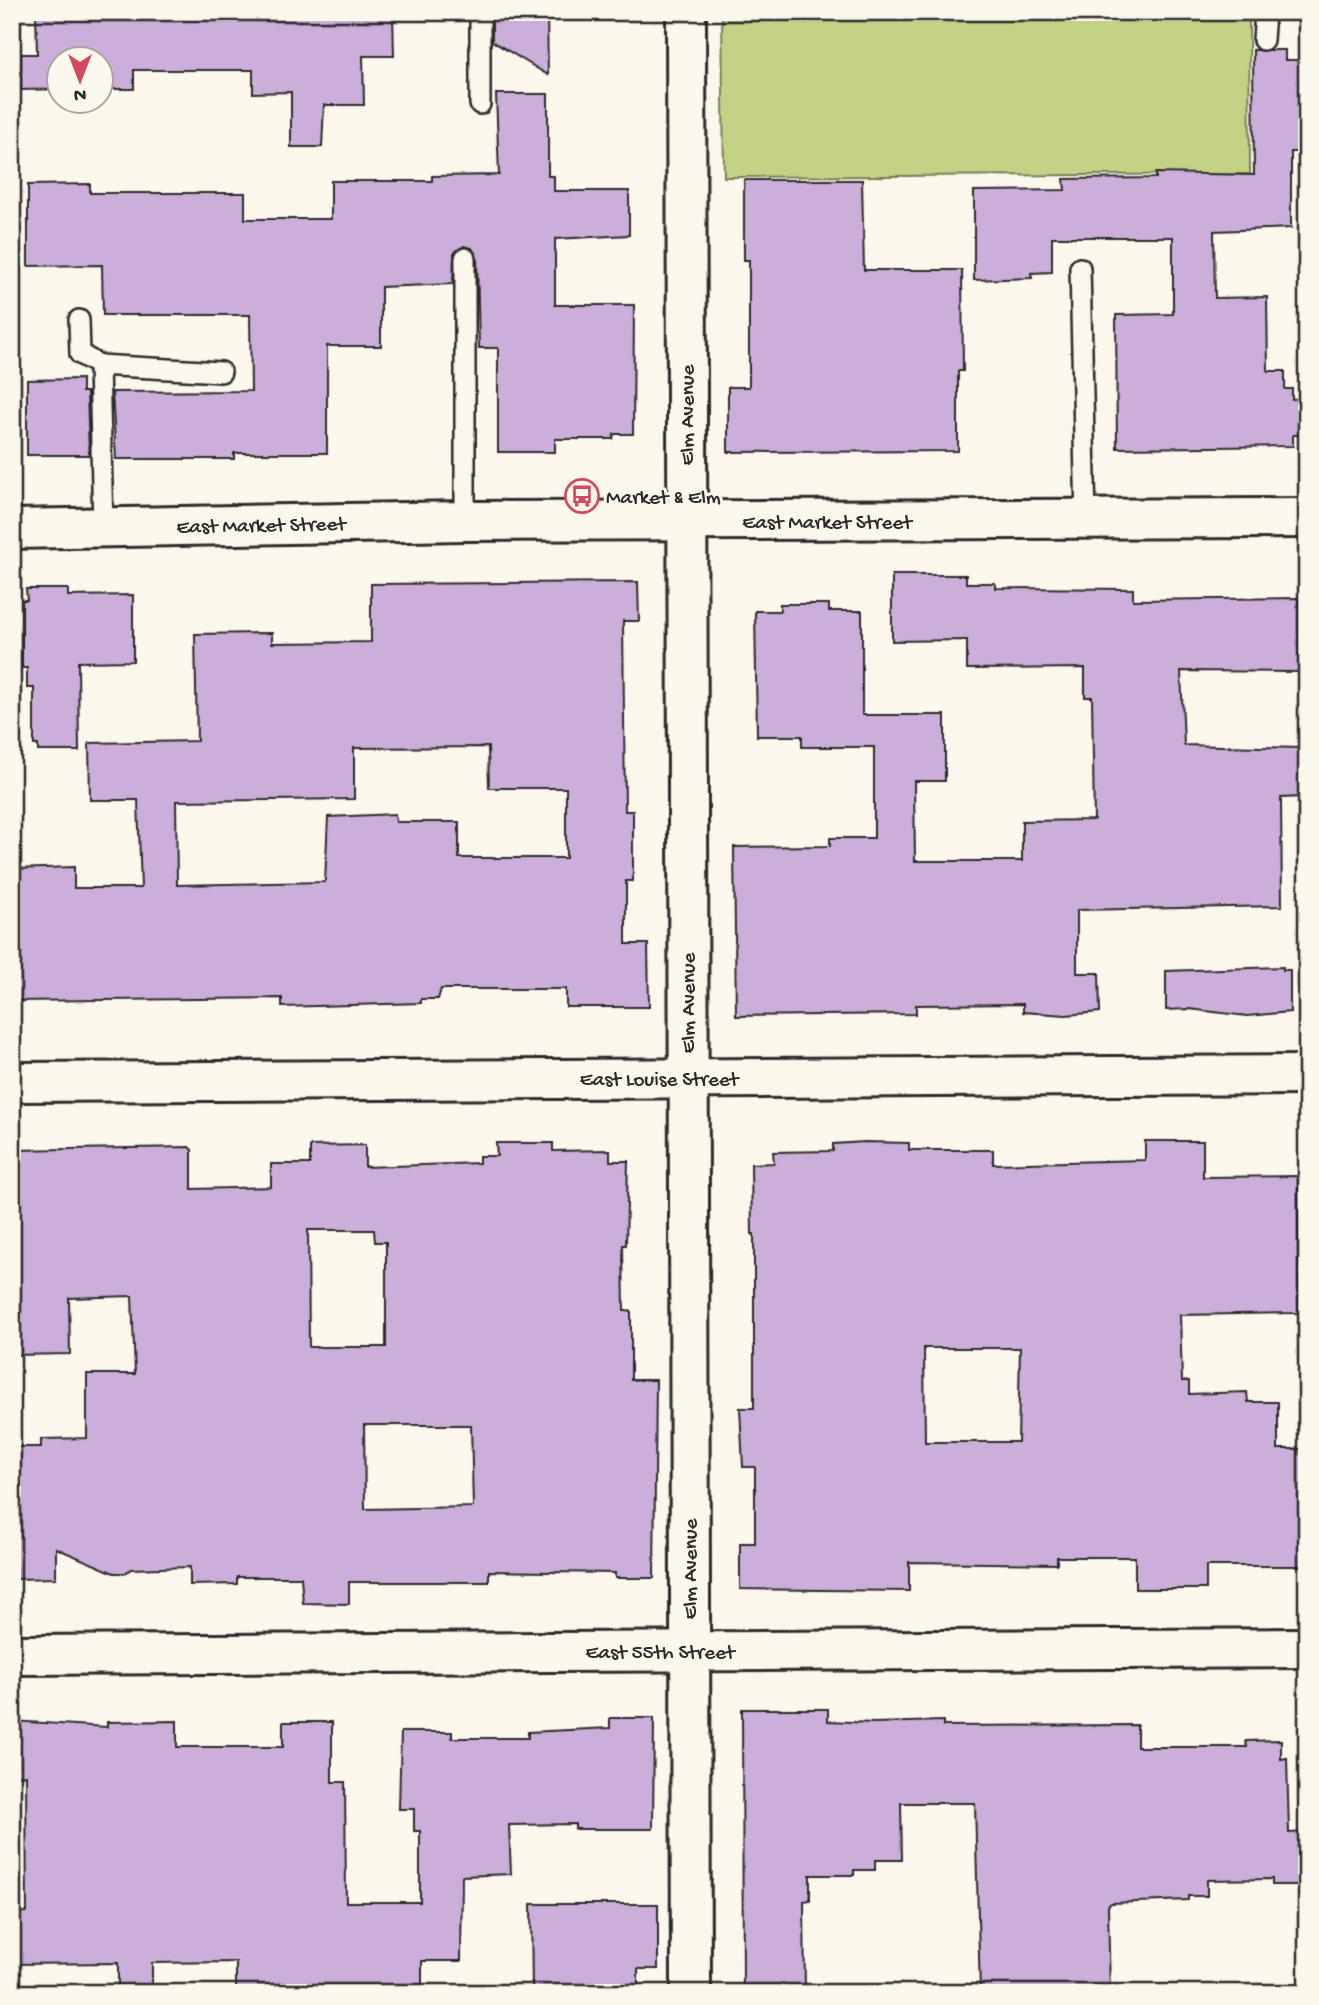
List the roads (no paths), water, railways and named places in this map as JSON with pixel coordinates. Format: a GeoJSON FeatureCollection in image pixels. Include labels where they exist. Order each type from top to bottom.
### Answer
{"type":"FeatureCollection","features":[{"type":"Feature","properties":{"kind":"street","name":"Elm Avenue"},"geometry":{"type":"LineString","coordinates":[[686,12],[691,1993]]}},
{"type":"Feature","properties":{"kind":"street","name":"East Market Street"},"geometry":{"type":"LineString","coordinates":[[12,528],[466,520],[686,522],[1307,518]]}},
{"type":"Feature","properties":{"kind":"street","name":"East Louise Street"},"geometry":{"type":"LineString","coordinates":[[12,1082],[1307,1075]]}},
{"type":"Feature","properties":{"kind":"street","name":"East 55th Street"},"geometry":{"type":"LineString","coordinates":[[12,1655],[1307,1648]]}},
{"type":"Feature","properties":{"kind":"lane"},"geometry":{"type":"LineString","coordinates":[[480,12],[480,104]]}},
{"type":"Feature","properties":{"kind":"lane"},"geometry":{"type":"LineString","coordinates":[[1264,40],[1265,12]]}},
{"type":"Feature","properties":{"kind":"lane"},"geometry":{"type":"LineString","coordinates":[[466,258],[466,520]]}},
{"type":"Feature","properties":{"kind":"lane"},"geometry":{"type":"LineString","coordinates":[[1080,268],[1086,520]]}},
{"type":"Feature","properties":{"kind":"lane"},"geometry":{"type":"LineString","coordinates":[[79,320],[80,354],[99,365],[221,372]]}},
{"type":"Feature","properties":{"kind":"lane"},"geometry":{"type":"LineString","coordinates":[[99,365],[103,527]]}},
{"type":"Feature","properties":{"kind":"place","name":"Market & Elm"},"geometry":{"type":"Point","coordinates":[582,496]}}]}
